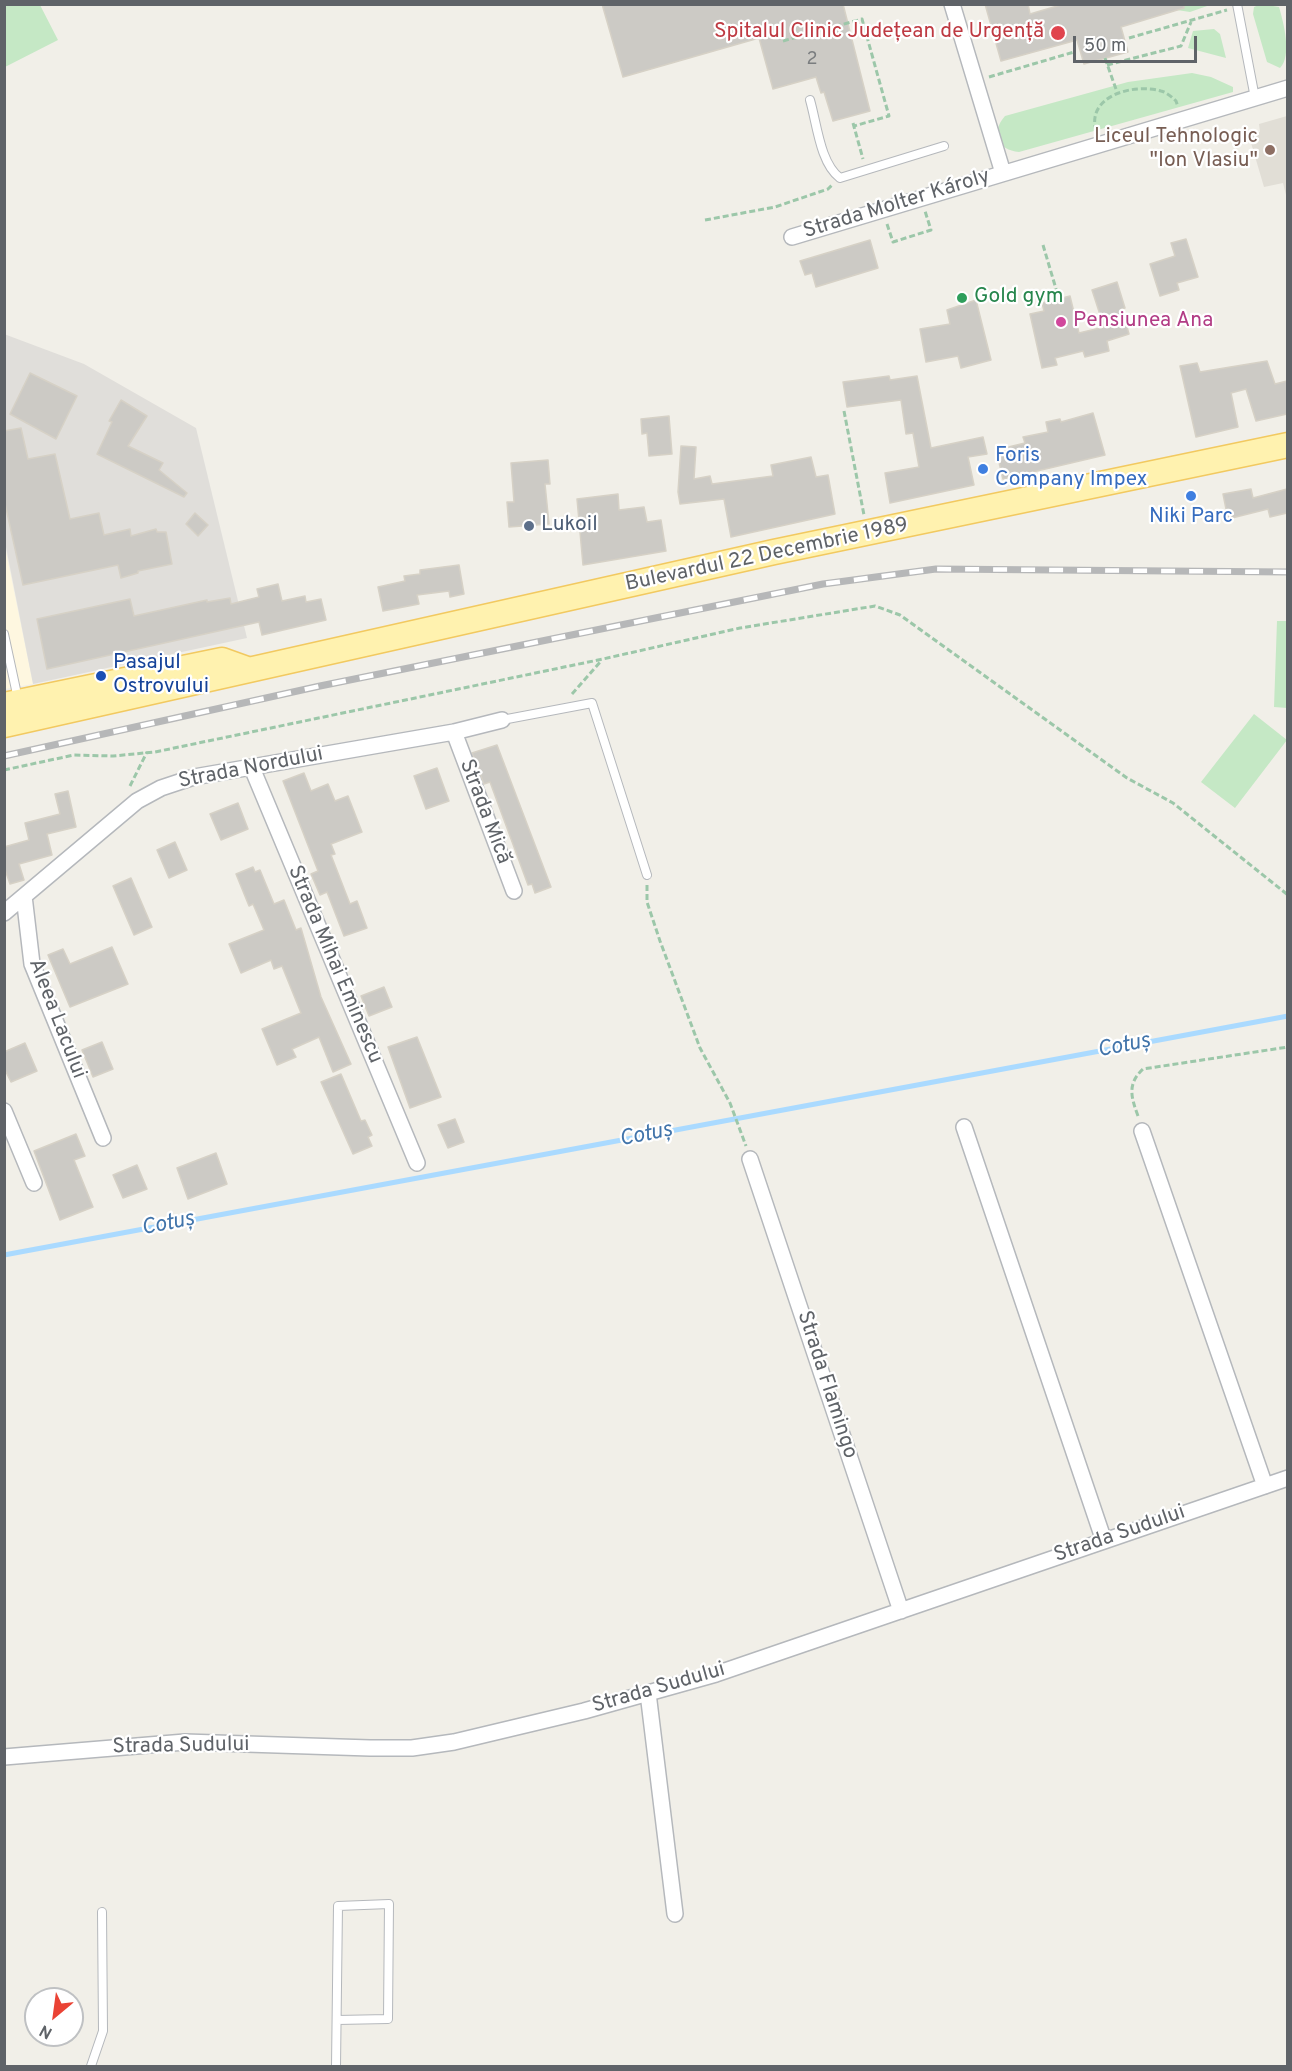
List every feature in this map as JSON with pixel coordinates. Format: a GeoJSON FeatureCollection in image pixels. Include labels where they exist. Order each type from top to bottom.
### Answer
{"type":"FeatureCollection","features":[{"type":"Feature","properties":{"kind":"main road","name":"Bulevardul 22 Decembrie 1989"},"geometry":{"type":"LineString","coordinates":[[13,713],[226,677],[247,669],[587,596],[774,552],[1287,445]]}},
{"type":"Feature","properties":{"kind":"street","name":"Strada Molter Károly"},"geometry":{"type":"LineString","coordinates":[[952,4],[1003,173]]}},
{"type":"Feature","properties":{"kind":"street","name":"Strada Molter Károly"},"geometry":{"type":"LineString","coordinates":[[792,237],[1287,88]]}},
{"type":"Feature","properties":{"kind":"street","name":"Strada Nordului"},"geometry":{"type":"LineString","coordinates":[[4,913],[137,801],[161,788],[194,777],[454,732],[502,720]]}},
{"type":"Feature","properties":{"kind":"street","name":"Strada Mică"},"geometry":{"type":"LineString","coordinates":[[454,732],[514,891]]}},
{"type":"Feature","properties":{"kind":"street","name":"Strada Mihai Eminescu"},"geometry":{"type":"LineString","coordinates":[[252,768],[417,1163]]}},
{"type":"Feature","properties":{"kind":"street","name":"Aleea Lacului"},"geometry":{"type":"LineString","coordinates":[[24,896],[32,964],[103,1138]]}},
{"type":"Feature","properties":{"kind":"street"},"geometry":{"type":"LineString","coordinates":[[4,1112],[34,1183]]}},
{"type":"Feature","properties":{"kind":"street"},"geometry":{"type":"LineString","coordinates":[[964,1127],[1104,1541]]}},
{"type":"Feature","properties":{"kind":"street"},"geometry":{"type":"LineString","coordinates":[[1142,1131],[1265,1486]]}},
{"type":"Feature","properties":{"kind":"street","name":"Strada Flamingo"},"geometry":{"type":"LineString","coordinates":[[750,1159],[901,1611]]}},
{"type":"Feature","properties":{"kind":"street","name":"Strada Sudului"},"geometry":{"type":"LineString","coordinates":[[4,1757],[185,1742],[412,1748],[454,1742],[716,1674],[1287,1478]]}},
{"type":"Feature","properties":{"kind":"street"},"geometry":{"type":"LineString","coordinates":[[648,1693],[675,1914]]}},
{"type":"Feature","properties":{"kind":"lane"},"geometry":{"type":"LineString","coordinates":[[1238,6],[1255,98]]}},
{"type":"Feature","properties":{"kind":"lane"},"geometry":{"type":"LineString","coordinates":[[810,100],[827,161],[833,173],[840,178],[944,146]]}},
{"type":"Feature","properties":{"kind":"lane"},"geometry":{"type":"LineString","coordinates":[[4,634],[13,713]]}},
{"type":"Feature","properties":{"kind":"lane"},"geometry":{"type":"LineString","coordinates":[[502,720],[592,704],[647,875]]}},
{"type":"Feature","properties":{"kind":"lane"},"geometry":{"type":"LineString","coordinates":[[336,2067],[338,1906],[389,1904],[387,2019],[337,2020]]}},
{"type":"Feature","properties":{"kind":"lane"},"geometry":{"type":"LineString","coordinates":[[90,2067],[102,2031],[102,1912]]}},
{"type":"Feature","properties":{"kind":"path"},"geometry":{"type":"LineString","coordinates":[[1129,38],[1191,22],[1238,6]]}},
{"type":"Feature","properties":{"kind":"path"},"geometry":{"type":"LineString","coordinates":[[783,41],[861,19],[889,116],[854,124],[867,171]]}},
{"type":"Feature","properties":{"kind":"path"},"geometry":{"type":"LineString","coordinates":[[1107,66],[1181,46],[1191,22]]}},
{"type":"Feature","properties":{"kind":"path"},"geometry":{"type":"LineString","coordinates":[[975,81],[1074,52]]}},
{"type":"Feature","properties":{"kind":"path"},"geometry":{"type":"LineString","coordinates":[[1105,58],[1117,92]]}},
{"type":"Feature","properties":{"kind":"path"},"geometry":{"type":"LineString","coordinates":[[1099,144],[1093,121],[1096,109],[1117,92],[1139,89],[1162,91],[1176,101],[1181,120]]}},
{"type":"Feature","properties":{"kind":"path"},"geometry":{"type":"LineString","coordinates":[[705,220],[775,207],[828,189],[840,178]]}},
{"type":"Feature","properties":{"kind":"path"},"geometry":{"type":"LineString","coordinates":[[883,210],[893,242],[931,230],[921,198]]}},
{"type":"Feature","properties":{"kind":"path"},"geometry":{"type":"LineString","coordinates":[[1043,245],[1059,299]]}},
{"type":"Feature","properties":{"kind":"path"},"geometry":{"type":"LineString","coordinates":[[844,411],[864,518]]}},
{"type":"Feature","properties":{"kind":"path"},"geometry":{"type":"LineString","coordinates":[[4,770],[74,755],[147,752],[603,659],[740,628],[875,606],[900,615],[1127,778],[1173,803],[1287,895]]}},
{"type":"Feature","properties":{"kind":"path"},"geometry":{"type":"LineString","coordinates":[[557,710],[603,659]]}},
{"type":"Feature","properties":{"kind":"path"},"geometry":{"type":"LineString","coordinates":[[129,789],[147,752]]}},
{"type":"Feature","properties":{"kind":"path"},"geometry":{"type":"LineString","coordinates":[[647,875],[647,902],[660,941],[700,1048],[730,1103],[750,1159]]}},
{"type":"Feature","properties":{"kind":"path"},"geometry":{"type":"LineString","coordinates":[[1142,1131],[1130,1093],[1135,1077],[1143,1069],[1287,1047]]}},
{"type":"Feature","properties":{"kind":"shaded area","name":"Liceul Tehnologic \"Ion Vlasiu\""},"geometry":{"type":"Polygon","coordinates":[[[1288,116],[1287,199],[1283,183],[1264,187],[1249,136],[1260,132],[1259,124],[1288,116]]]}},
{"type":"Feature","properties":{"kind":"shaded area"},"geometry":{"type":"Polygon","coordinates":[[[4,334],[84,364],[196,428],[247,638],[33,684],[5,542],[4,334]]]}},
{"type":"Feature","properties":{"kind":"shaded area"},"geometry":{"type":"Polygon","coordinates":[[[4,542],[33,684],[5,689],[4,689],[4,542]]]}},
{"type":"Feature","properties":{"kind":"green space"},"geometry":{"type":"Polygon","coordinates":[[[5,4],[40,5],[58,40],[5,67],[5,4]]]}},
{"type":"Feature","properties":{"kind":"green space"},"geometry":{"type":"Polygon","coordinates":[[[1261,4],[1279,7],[1285,31],[1286,48],[1284,63],[1280,68],[1267,62],[1253,14],[1254,7],[1261,4]]]}},
{"type":"Feature","properties":{"kind":"green space"},"geometry":{"type":"Polygon","coordinates":[[[1176,5],[1210,5],[1190,12],[1177,10],[1176,5]]]}},
{"type":"Feature","properties":{"kind":"green space"},"geometry":{"type":"Polygon","coordinates":[[[1214,29],[1220,34],[1226,58],[1188,48],[1193,31],[1214,29]]]}},
{"type":"Feature","properties":{"kind":"green space"},"geometry":{"type":"Polygon","coordinates":[[[1192,73],[1211,77],[1233,87],[1233,92],[1019,152],[1012,151],[1001,144],[997,134],[1000,122],[1005,116],[1128,82],[1192,73]]]}},
{"type":"Feature","properties":{"kind":"green space"},"geometry":{"type":"Polygon","coordinates":[[[1277,621],[1287,621],[1287,708],[1274,707],[1277,621]]]}},
{"type":"Feature","properties":{"kind":"green space"},"geometry":{"type":"Polygon","coordinates":[[[1254,714],[1287,740],[1235,808],[1201,782],[1254,714]]]}},
{"type":"Feature","properties":{"kind":"building"},"geometry":{"type":"Polygon","coordinates":[[[602,4],[843,4],[870,111],[833,121],[824,92],[821,93],[816,77],[773,89],[759,38],[623,77],[602,4]]]}},
{"type":"Feature","properties":{"kind":"building","name":"Spitalul Clinic Județean de Urgență"},"geometry":{"type":"Polygon","coordinates":[[[985,4],[1028,4],[1030,14],[1064,4],[1184,4],[1184,8],[1121,27],[1128,52],[1084,64],[1077,40],[1001,61],[985,4]]]}},
{"type":"Feature","properties":{"kind":"building"},"geometry":{"type":"Polygon","coordinates":[[[1186,239],[1198,277],[1177,283],[1179,290],[1160,296],[1150,264],[1175,256],[1171,243],[1186,239]]]}},
{"type":"Feature","properties":{"kind":"building"},"geometry":{"type":"Polygon","coordinates":[[[870,240],[878,268],[816,287],[812,273],[805,275],[800,261],[870,240]]]}},
{"type":"Feature","properties":{"kind":"building"},"geometry":{"type":"Polygon","coordinates":[[[1117,282],[1125,308],[1122,309],[1129,334],[1107,341],[1109,351],[1085,357],[1083,351],[1055,358],[1057,365],[1042,368],[1030,314],[1044,311],[1042,303],[1070,296],[1079,333],[1104,327],[1092,290],[1117,282]]]}},
{"type":"Feature","properties":{"kind":"building"},"geometry":{"type":"Polygon","coordinates":[[[976,300],[991,360],[961,368],[958,356],[926,362],[920,329],[950,324],[947,310],[976,300]]]}},
{"type":"Feature","properties":{"kind":"building"},"geometry":{"type":"Polygon","coordinates":[[[1267,361],[1275,384],[1287,381],[1287,414],[1256,421],[1246,389],[1231,393],[1238,427],[1196,437],[1180,366],[1197,363],[1200,372],[1267,361]]]}},
{"type":"Feature","properties":{"kind":"building"},"geometry":{"type":"Polygon","coordinates":[[[30,373],[77,396],[56,439],[10,414],[30,373]]]}},
{"type":"Feature","properties":{"kind":"building"},"geometry":{"type":"Polygon","coordinates":[[[889,376],[890,380],[917,376],[931,448],[983,437],[987,454],[968,457],[974,485],[890,503],[885,473],[919,467],[913,433],[906,434],[901,400],[847,407],[843,382],[889,376]]]}},
{"type":"Feature","properties":{"kind":"building"},"geometry":{"type":"Polygon","coordinates":[[[121,400],[147,416],[128,446],[163,463],[159,470],[187,493],[184,497],[97,454],[112,422],[109,421],[121,400]]]}},
{"type":"Feature","properties":{"kind":"building"},"geometry":{"type":"Polygon","coordinates":[[[1093,413],[1105,455],[1003,479],[996,450],[1025,443],[1023,437],[1048,432],[1046,422],[1060,419],[1061,422],[1093,413]]]}},
{"type":"Feature","properties":{"kind":"building"},"geometry":{"type":"Polygon","coordinates":[[[669,416],[672,454],[649,456],[647,433],[642,434],[641,419],[669,416]]]}},
{"type":"Feature","properties":{"kind":"building"},"geometry":{"type":"Polygon","coordinates":[[[21,428],[28,459],[55,454],[70,519],[99,513],[104,535],[130,529],[131,536],[156,529],[157,532],[166,532],[172,564],[138,571],[138,573],[121,578],[118,565],[23,585],[4,499],[4,431],[21,428]]]}},
{"type":"Feature","properties":{"kind":"building"},"geometry":{"type":"Polygon","coordinates":[[[681,446],[696,447],[694,479],[710,476],[712,484],[773,476],[771,465],[811,457],[816,477],[828,475],[835,514],[731,537],[724,499],[680,504],[678,492],[681,446]]]}},
{"type":"Feature","properties":{"kind":"building"},"geometry":{"type":"Polygon","coordinates":[[[548,460],[550,484],[545,484],[549,524],[509,527],[507,502],[514,502],[511,463],[548,460]]]}},
{"type":"Feature","properties":{"kind":"building"},"geometry":{"type":"Polygon","coordinates":[[[1251,489],[1253,498],[1287,489],[1287,513],[1270,517],[1268,509],[1228,519],[1223,494],[1251,489]]]}},
{"type":"Feature","properties":{"kind":"building"},"geometry":{"type":"Polygon","coordinates":[[[618,494],[619,510],[644,507],[647,522],[661,520],[666,551],[583,565],[577,499],[618,494]]]}},
{"type":"Feature","properties":{"kind":"building"},"geometry":{"type":"Polygon","coordinates":[[[195,513],[208,525],[198,536],[186,524],[195,513]]]}},
{"type":"Feature","properties":{"kind":"building"},"geometry":{"type":"Polygon","coordinates":[[[459,565],[464,594],[450,597],[449,591],[417,595],[419,604],[383,611],[378,587],[405,581],[404,576],[420,574],[420,570],[459,565]]]}},
{"type":"Feature","properties":{"kind":"building"},"geometry":{"type":"Polygon","coordinates":[[[278,584],[282,601],[305,596],[306,602],[321,599],[326,620],[262,635],[259,622],[47,669],[37,619],[130,599],[134,616],[207,600],[207,602],[230,598],[231,604],[259,597],[257,589],[278,584]]]}},
{"type":"Feature","properties":{"kind":"building"},"geometry":{"type":"Polygon","coordinates":[[[497,745],[551,887],[535,893],[532,884],[528,885],[490,782],[484,784],[472,753],[497,745]]]}},
{"type":"Feature","properties":{"kind":"building"},"geometry":{"type":"Polygon","coordinates":[[[437,768],[449,801],[426,809],[414,776],[437,768]]]}},
{"type":"Feature","properties":{"kind":"building"},"geometry":{"type":"Polygon","coordinates":[[[304,773],[311,791],[328,784],[335,801],[348,796],[362,832],[331,844],[335,854],[331,855],[350,904],[357,901],[367,928],[344,936],[327,892],[320,895],[311,874],[318,871],[283,781],[304,773]]]}},
{"type":"Feature","properties":{"kind":"building"},"geometry":{"type":"Polygon","coordinates":[[[68,791],[76,827],[47,834],[52,855],[19,864],[24,880],[10,884],[4,867],[4,847],[29,840],[25,823],[60,814],[55,794],[68,791]]]}},
{"type":"Feature","properties":{"kind":"building"},"geometry":{"type":"Polygon","coordinates":[[[238,803],[248,829],[221,840],[210,814],[238,803]]]}},
{"type":"Feature","properties":{"kind":"building"},"geometry":{"type":"Polygon","coordinates":[[[175,842],[187,870],[169,878],[157,850],[175,842]]]}},
{"type":"Feature","properties":{"kind":"building"},"geometry":{"type":"Polygon","coordinates":[[[253,867],[255,872],[260,870],[274,904],[284,900],[296,930],[301,928],[321,997],[351,1064],[333,1072],[319,1037],[292,1049],[296,1057],[277,1065],[262,1029],[301,1013],[282,966],[274,969],[271,960],[241,973],[229,944],[264,930],[253,904],[249,906],[236,874],[253,867]]]}},
{"type":"Feature","properties":{"kind":"building"},"geometry":{"type":"Polygon","coordinates":[[[131,878],[152,927],[134,935],[113,886],[131,878]]]}},
{"type":"Feature","properties":{"kind":"building"},"geometry":{"type":"Polygon","coordinates":[[[112,947],[128,984],[70,1007],[48,955],[63,949],[70,964],[112,947]]]}},
{"type":"Feature","properties":{"kind":"building"},"geometry":{"type":"Polygon","coordinates":[[[384,987],[392,1007],[369,1016],[361,996],[384,987]]]}},
{"type":"Feature","properties":{"kind":"building"},"geometry":{"type":"Polygon","coordinates":[[[417,1037],[441,1097],[410,1108],[388,1047],[417,1037]]]}},
{"type":"Feature","properties":{"kind":"building"},"geometry":{"type":"Polygon","coordinates":[[[102,1042],[113,1069],[93,1077],[82,1050],[102,1042]]]}},
{"type":"Feature","properties":{"kind":"building"},"geometry":{"type":"Polygon","coordinates":[[[25,1043],[37,1071],[11,1082],[4,1068],[4,1052],[25,1043]]]}},
{"type":"Feature","properties":{"kind":"building"},"geometry":{"type":"Polygon","coordinates":[[[341,1074],[361,1121],[365,1120],[372,1135],[368,1137],[372,1146],[353,1154],[321,1082],[341,1074]]]}},
{"type":"Feature","properties":{"kind":"building"},"geometry":{"type":"Polygon","coordinates":[[[455,1119],[464,1142],[448,1148],[438,1125],[455,1119]]]}},
{"type":"Feature","properties":{"kind":"building"},"geometry":{"type":"Polygon","coordinates":[[[76,1134],[85,1156],[74,1160],[93,1207],[60,1220],[34,1151],[76,1134]]]}},
{"type":"Feature","properties":{"kind":"building"},"geometry":{"type":"Polygon","coordinates":[[[216,1153],[227,1184],[188,1199],[177,1168],[216,1153]]]}},
{"type":"Feature","properties":{"kind":"building"},"geometry":{"type":"Polygon","coordinates":[[[137,1165],[147,1189],[123,1198],[113,1175],[137,1165]]]}},
{"type":"Feature","properties":{"kind":"waterway","name":"Cotuș"},"geometry":{"type":"LineString","coordinates":[[4,1255],[1288,1016]]}},
{"type":"Feature","properties":{"kind":"railway"},"geometry":{"type":"LineString","coordinates":[[4,756],[320,686],[823,584],[936,569],[1288,572]]}},
{"type":"Feature","properties":{"kind":"place","name":"Spitalul Clinic Județean de Urgență"},"geometry":{"type":"Point","coordinates":[1058,33]}},
{"type":"Feature","properties":{"kind":"place","name":"Liceul Tehnologic \"Ion Vlasiu\""},"geometry":{"type":"Point","coordinates":[1270,150]}},
{"type":"Feature","properties":{"kind":"place","name":"Gold gym"},"geometry":{"type":"Point","coordinates":[962,298]}},
{"type":"Feature","properties":{"kind":"place","name":"Pensiunea Ana"},"geometry":{"type":"Point","coordinates":[1061,322]}},
{"type":"Feature","properties":{"kind":"place","name":"Foris Company Impex"},"geometry":{"type":"Point","coordinates":[983,469]}},
{"type":"Feature","properties":{"kind":"place","name":"Niki Parc"},"geometry":{"type":"Point","coordinates":[1191,496]}},
{"type":"Feature","properties":{"kind":"place","name":"Lukoil"},"geometry":{"type":"Point","coordinates":[529,526]}},
{"type":"Feature","properties":{"kind":"place","name":"Pasajul Ostrovului"},"geometry":{"type":"Point","coordinates":[101,676]}}]}
